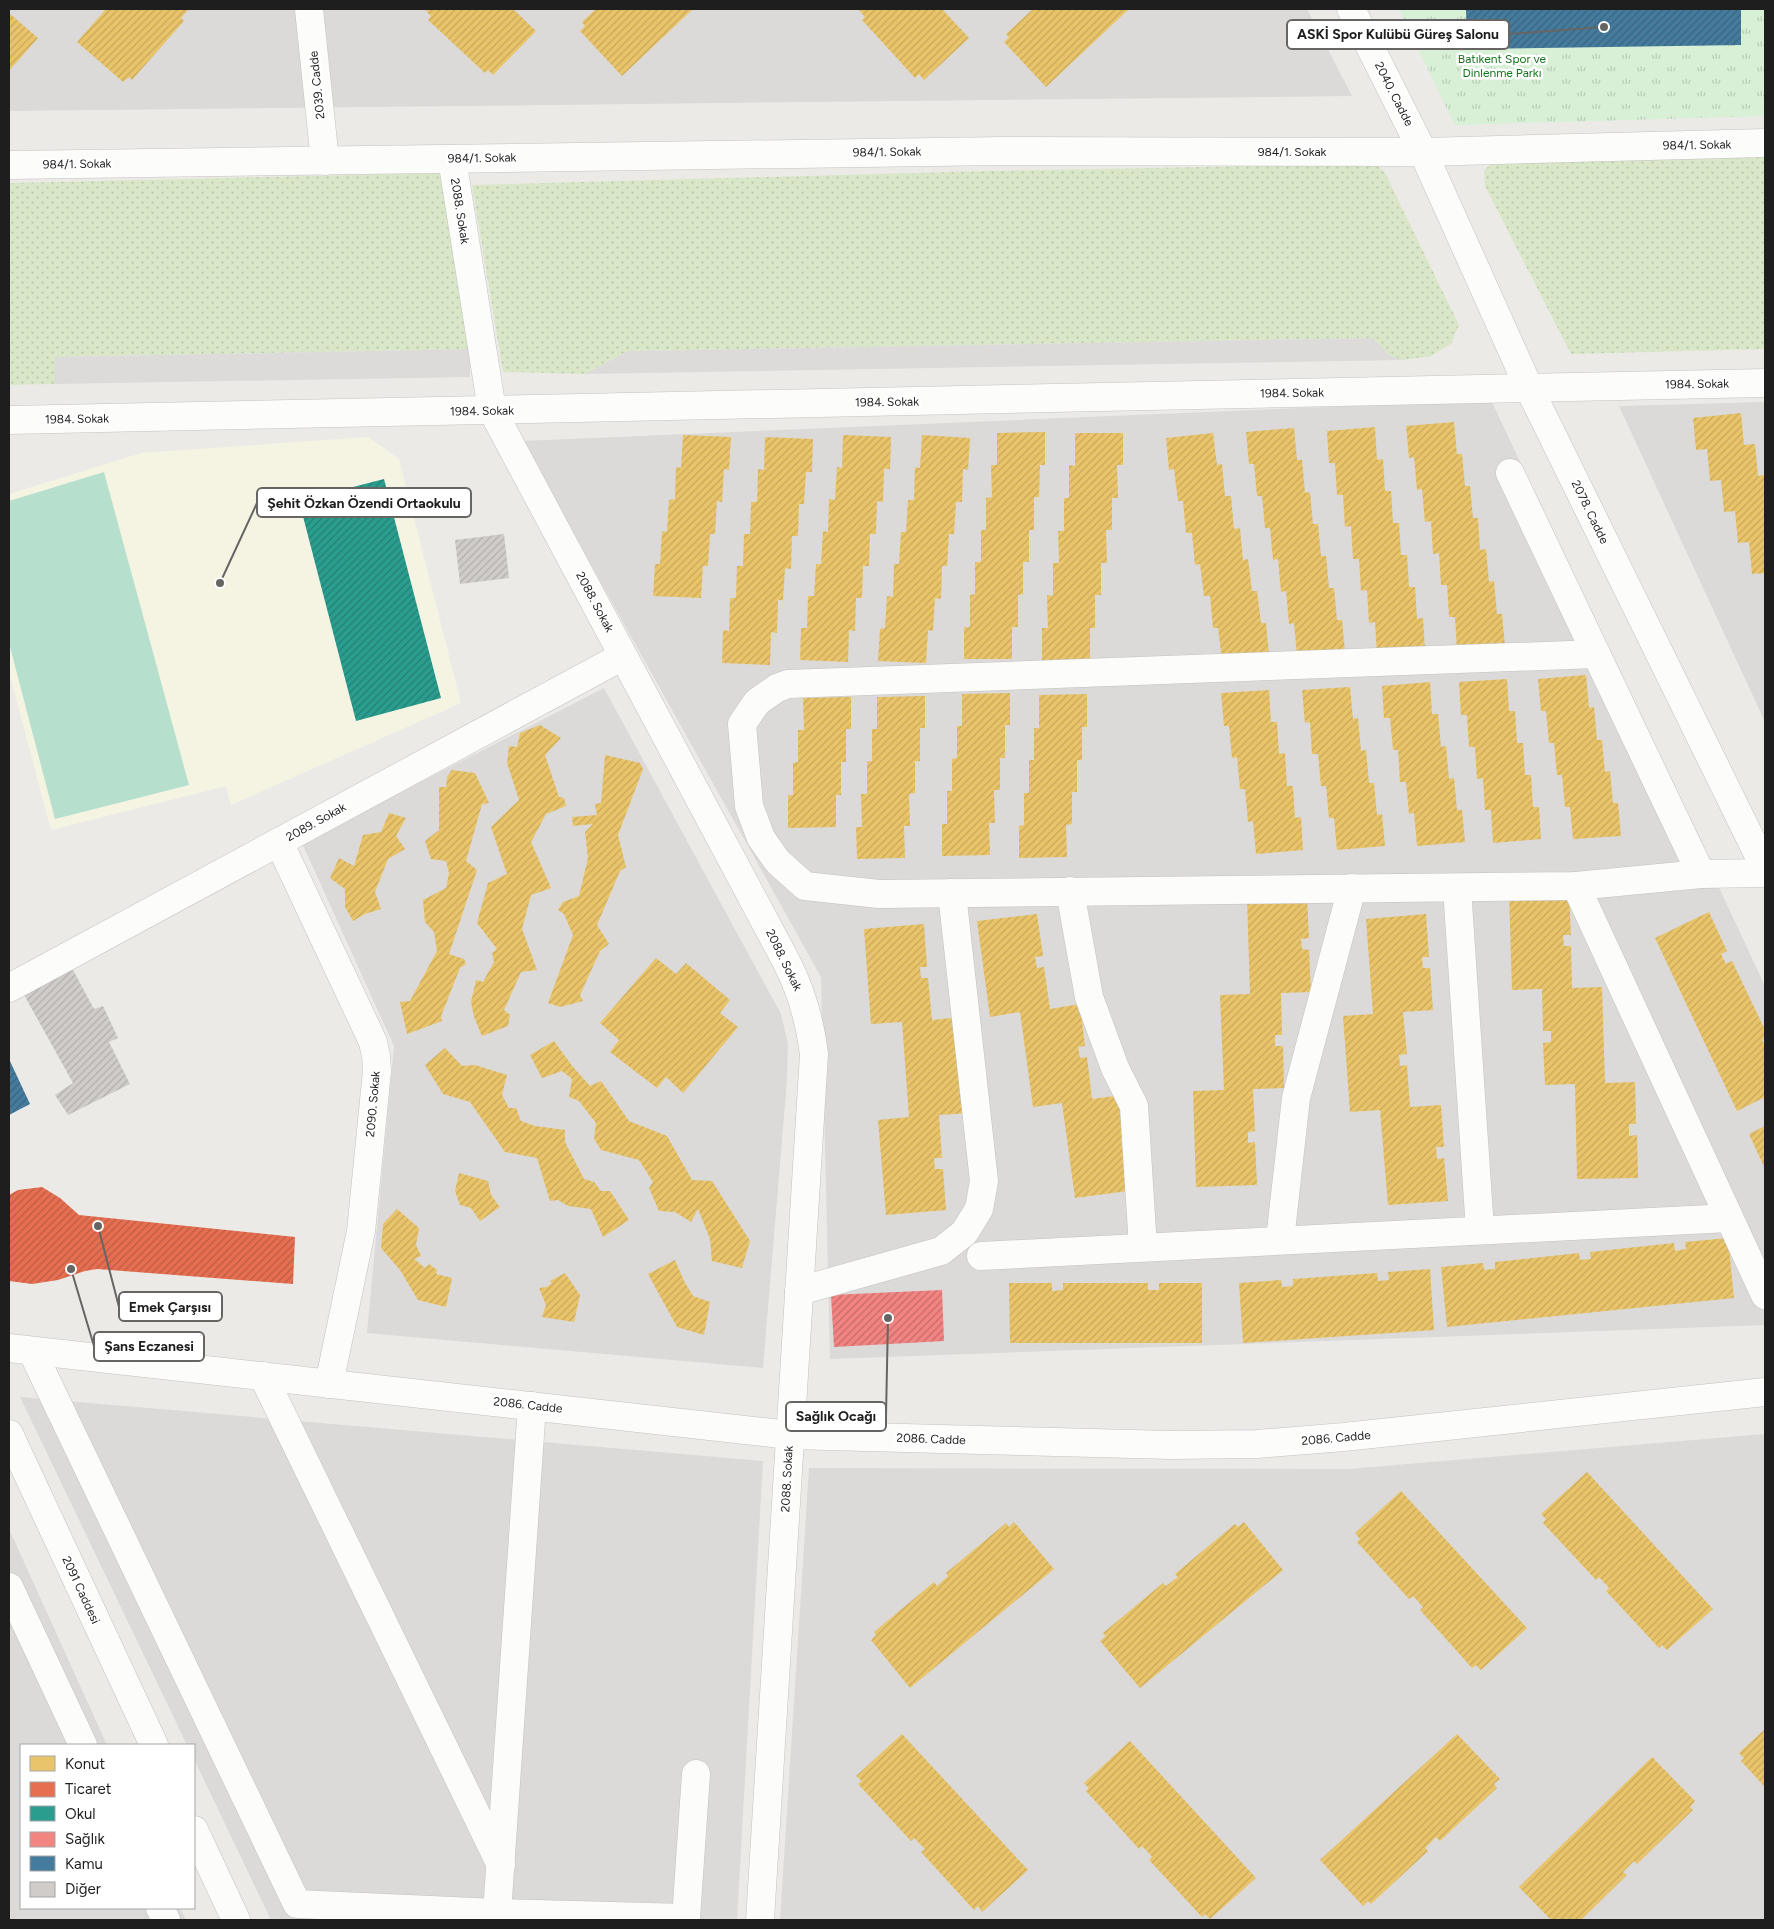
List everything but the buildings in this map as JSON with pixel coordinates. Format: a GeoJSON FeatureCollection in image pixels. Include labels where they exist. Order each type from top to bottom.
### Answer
{"type":"FeatureCollection","features":[{"type":"Feature","properties":{"kind":"street","name":"2039. Cadde"},"geometry":{"type":"LineString","coordinates":[[309,9],[325,161]]}},
{"type":"Feature","properties":{"kind":"street","name":"2040. Cadde"},"geometry":{"type":"LineString","coordinates":[[1351,9],[1423,152]]}},
{"type":"Feature","properties":{"kind":"street","name":"984/1. Sokak"},"geometry":{"type":"LineString","coordinates":[[9,165],[1003,151],[1423,152],[1765,143]]}},
{"type":"Feature","properties":{"kind":"street","name":"2078. Cadde"},"geometry":{"type":"LineString","coordinates":[[1423,152],[1529,388],[1765,868]]}},
{"type":"Feature","properties":{"kind":"street","name":"2088. Sokak"},"geometry":{"type":"LineString","coordinates":[[452,159],[492,410],[798,985],[805,1004],[811,1031],[814,1054],[760,1920]]}},
{"type":"Feature","properties":{"kind":"street","name":"1984. Sokak"},"geometry":{"type":"LineString","coordinates":[[9,420],[1765,383]]}},
{"type":"Feature","properties":{"kind":"street"},"geometry":{"type":"LineString","coordinates":[[1510,473],[1701,874]]}},
{"type":"Feature","properties":{"kind":"street"},"geometry":{"type":"LineString","coordinates":[[1596,654],[788,684],[777,688],[756,702],[742,724],[749,806],[761,838],[778,862],[805,886],[880,894],[1576,886],[1701,874],[1765,872]]}},
{"type":"Feature","properties":{"kind":"street","name":"2089. Sokak"},"geometry":{"type":"LineString","coordinates":[[9,988],[623,656]]}},
{"type":"Feature","properties":{"kind":"street","name":"2090. Sokak"},"geometry":{"type":"LineString","coordinates":[[279,842],[373,1042],[376,1056],[377,1071],[361,1231],[329,1384]]}},
{"type":"Feature","properties":{"kind":"street"},"geometry":{"type":"LineString","coordinates":[[1576,886],[1765,1295]]}},
{"type":"Feature","properties":{"kind":"street"},"geometry":{"type":"LineString","coordinates":[[1280,1240],[1296,1098],[1352,888]]}},
{"type":"Feature","properties":{"kind":"street"},"geometry":{"type":"LineString","coordinates":[[1457,888],[1480,1230]]}},
{"type":"Feature","properties":{"kind":"street"},"geometry":{"type":"LineString","coordinates":[[1070,891],[1088,998],[1115,1068],[1134,1106],[1143,1247]]}},
{"type":"Feature","properties":{"kind":"street"},"geometry":{"type":"LineString","coordinates":[[799,1291],[941,1251],[964,1233],[978,1209],[984,1181],[952,893]]}},
{"type":"Feature","properties":{"kind":"street"},"geometry":{"type":"LineString","coordinates":[[981,1256],[1729,1218]]}},
{"type":"Feature","properties":{"kind":"street"},"geometry":{"type":"LineString","coordinates":[[20,1350],[297,1904],[497,1913],[686,1918],[696,1774]]}},
{"type":"Feature","properties":{"kind":"street","name":"2086. Cadde"},"geometry":{"type":"LineString","coordinates":[[20,1350],[790,1434],[1171,1445],[1257,1444],[1344,1438],[1765,1392]]}},
{"type":"Feature","properties":{"kind":"street"},"geometry":{"type":"LineString","coordinates":[[264,1376],[501,1865]]}},
{"type":"Feature","properties":{"kind":"street"},"geometry":{"type":"LineString","coordinates":[[497,1913],[532,1406]]}},
{"type":"Feature","properties":{"kind":"street","name":"2091 Caddesi"},"geometry":{"type":"LineString","coordinates":[[9,1434],[154,1744]]}},
{"type":"Feature","properties":{"kind":"street"},"geometry":{"type":"LineString","coordinates":[[9,1587],[84,1744]]}},
{"type":"Feature","properties":{"kind":"street"},"geometry":{"type":"LineString","coordinates":[[195,1832],[236,1920]]}},
{"type":"Feature","properties":{"kind":"shaded area"},"geometry":{"type":"Polygon","coordinates":[[[9,9],[1307,9],[1352,96],[9,111],[9,9]]]}},
{"type":"Feature","properties":{"kind":"shaded area"},"geometry":{"type":"Polygon","coordinates":[[[1373,338],[1389,355],[1403,360],[585,374],[628,351],[1373,338]]]}},
{"type":"Feature","properties":{"kind":"shaded area"},"geometry":{"type":"Polygon","coordinates":[[[470,349],[470,377],[55,384],[55,357],[470,349]]]}},
{"type":"Feature","properties":{"kind":"shaded area"},"geometry":{"type":"Polygon","coordinates":[[[1491,400],[1765,986],[1765,1325],[830,1359],[821,977],[522,441],[1491,400]]]}},
{"type":"Feature","properties":{"kind":"shaded area"},"geometry":{"type":"Polygon","coordinates":[[[1765,402],[1765,722],[1619,406],[1765,402]]]}},
{"type":"Feature","properties":{"kind":"shaded area"},"geometry":{"type":"Polygon","coordinates":[[[368,437],[399,459],[461,703],[231,805],[226,786],[51,830],[9,672],[9,494],[141,453],[368,437]]]}},
{"type":"Feature","properties":{"kind":"shaded area"},"geometry":{"type":"Polygon","coordinates":[[[604,688],[781,1014],[788,1044],[787,1080],[763,1368],[367,1333],[394,1046],[302,843],[604,688]]]}},
{"type":"Feature","properties":{"kind":"shaded area"},"geometry":{"type":"Polygon","coordinates":[[[20,1397],[763,1461],[737,1920],[271,1920],[195,1761],[195,1744],[187,1744],[20,1397]]]}},
{"type":"Feature","properties":{"kind":"shaded area"},"geometry":{"type":"Polygon","coordinates":[[[1765,1434],[1765,1920],[780,1920],[809,1468],[1348,1469],[1765,1434]]]}},
{"type":"Feature","properties":{"kind":"shaded area"},"geometry":{"type":"Polygon","coordinates":[[[9,1529],[107,1744],[20,1744],[20,1909],[180,1909],[186,1920],[9,1920],[9,1529]]]}},
{"type":"Feature","properties":{"kind":"green space","name":"Batıkent Spor ve Dinlenme Parkı"},"geometry":{"type":"Polygon","coordinates":[[[1399,9],[1765,9],[1765,116],[1455,125],[1399,9]]]}},
{"type":"Feature","properties":{"kind":"green space"},"geometry":{"type":"Polygon","coordinates":[[[1765,149],[1765,349],[1571,354],[1485,186],[1484,171],[1496,158],[1765,149]]]}},
{"type":"Feature","properties":{"kind":"green space"},"geometry":{"type":"Polygon","coordinates":[[[1364,164],[1378,166],[1385,173],[1459,325],[1451,344],[1431,356],[1403,360],[1389,355],[1373,338],[628,351],[585,374],[503,372],[472,185],[988,171],[1364,164]]]}},
{"type":"Feature","properties":{"kind":"green space"},"geometry":{"type":"Polygon","coordinates":[[[441,173],[470,349],[55,357],[55,384],[9,385],[9,183],[441,173]]]}},
{"type":"Feature","properties":{"kind":"green space"},"geometry":{"type":"Polygon","coordinates":[[[104,472],[189,785],[55,819],[9,643],[9,501],[104,472]]]}},
{"type":"Feature","properties":{"kind":"place","name":"ASKİ Spor Kulübü Güreş Salonu"},"geometry":{"type":"Point","coordinates":[1604,27]}},
{"type":"Feature","properties":{"kind":"place","name":"Şehit Özkan Özendi Ortaokulu"},"geometry":{"type":"Point","coordinates":[220,583]}},
{"type":"Feature","properties":{"kind":"place","name":"Emek Çarşısı"},"geometry":{"type":"Point","coordinates":[98,1226]}},
{"type":"Feature","properties":{"kind":"place","name":"Şans Eczanesi"},"geometry":{"type":"Point","coordinates":[71,1269]}},
{"type":"Feature","properties":{"kind":"place","name":"Sağlık Ocağı"},"geometry":{"type":"Point","coordinates":[888,1318]}}]}
